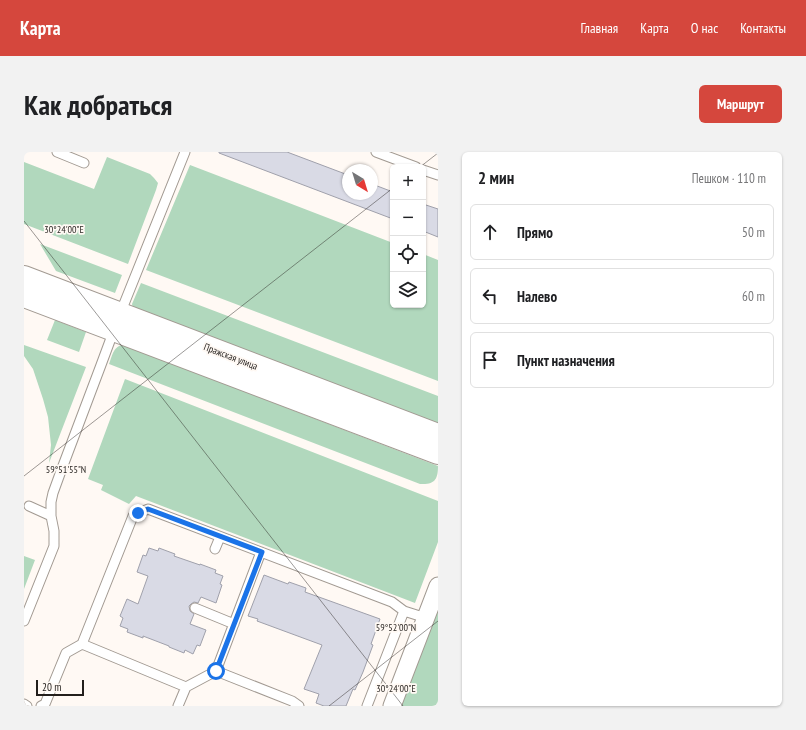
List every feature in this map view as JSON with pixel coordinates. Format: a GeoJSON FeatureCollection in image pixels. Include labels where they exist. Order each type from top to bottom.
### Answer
{"type":"FeatureCollection","features":[{"type":"Feature","properties":{"kind":"street","name":"Пражская улица"},"geometry":{"type":"LineString","coordinates":[[24,277],[117,322],[438,453]]}},
{"type":"Feature","properties":{"kind":"street","name":"Пражская улица"},"geometry":{"type":"LineString","coordinates":[[24,296],[117,322],[438,435]]}},
{"type":"Feature","properties":{"kind":"street"},"geometry":{"type":"LineString","coordinates":[[392,706],[438,586]]}},
{"type":"Feature","properties":{"kind":"lane"},"geometry":{"type":"LineString","coordinates":[[57,152],[84,162]]}},
{"type":"Feature","properties":{"kind":"lane"},"geometry":{"type":"LineString","coordinates":[[24,621],[54,546],[51,502],[57,481],[117,322],[185,152]]}},
{"type":"Feature","properties":{"kind":"lane"},"geometry":{"type":"LineString","coordinates":[[376,152],[408,164]]}},
{"type":"Feature","properties":{"kind":"lane"},"geometry":{"type":"LineString","coordinates":[[426,171],[438,175]]}},
{"type":"Feature","properties":{"kind":"lane"},"geometry":{"type":"LineString","coordinates":[[29,506],[51,516]]}},
{"type":"Feature","properties":{"kind":"lane"},"geometry":{"type":"LineString","coordinates":[[41,706],[45,704],[66,653],[82,644],[133,516],[148,509],[392,602],[404,611],[426,618]]}},
{"type":"Feature","properties":{"kind":"lane"},"geometry":{"type":"LineString","coordinates":[[215,549],[220,537]]}},
{"type":"Feature","properties":{"kind":"lane"},"geometry":{"type":"LineString","coordinates":[[178,706],[186,687],[216,671],[262,552]]}},
{"type":"Feature","properties":{"kind":"lane"},"geometry":{"type":"LineString","coordinates":[[195,608],[234,624]]}},
{"type":"Feature","properties":{"kind":"lane"},"geometry":{"type":"LineString","coordinates":[[367,706],[404,611]]}},
{"type":"Feature","properties":{"kind":"lane"},"geometry":{"type":"LineString","coordinates":[[82,644],[186,687]]}},
{"type":"Feature","properties":{"kind":"lane"},"geometry":{"type":"LineString","coordinates":[[216,671],[292,701],[299,706]]}},
{"type":"Feature","properties":{"kind":"green space"},"geometry":{"type":"Polygon","coordinates":[[[107,157],[150,174],[158,183],[128,264],[24,224],[24,162],[94,189],[107,157]]]}},
{"type":"Feature","properties":{"kind":"green space"},"geometry":{"type":"Polygon","coordinates":[[[190,165],[390,242],[390,308],[426,308],[426,255],[438,260],[438,381],[146,270],[190,165]]]}},
{"type":"Feature","properties":{"kind":"green space"},"geometry":{"type":"Polygon","coordinates":[[[40,244],[122,275],[115,293],[56,271],[40,244]]]}},
{"type":"Feature","properties":{"kind":"green space"},"geometry":{"type":"Polygon","coordinates":[[[141,283],[438,396],[438,428],[133,308],[132,304],[141,283]]]}},
{"type":"Feature","properties":{"kind":"green space"},"geometry":{"type":"Polygon","coordinates":[[[55,320],[86,332],[79,352],[47,340],[55,320]]]}},
{"type":"Feature","properties":{"kind":"green space"},"geometry":{"type":"Polygon","coordinates":[[[24,345],[86,367],[49,463],[51,445],[48,417],[33,369],[24,356],[24,345]]]}},
{"type":"Feature","properties":{"kind":"green space"},"geometry":{"type":"Polygon","coordinates":[[[123,345],[438,466],[436,478],[432,482],[420,484],[109,364],[117,347],[123,345]]]}},
{"type":"Feature","properties":{"kind":"green space"},"geometry":{"type":"Polygon","coordinates":[[[125,379],[438,501],[438,542],[415,603],[136,496],[129,504],[101,490],[103,485],[88,479],[125,379]]]}},
{"type":"Feature","properties":{"kind":"green space"},"geometry":{"type":"Polygon","coordinates":[[[24,556],[35,560],[24,589],[24,556]]]}},
{"type":"Feature","properties":{"kind":"green space"},"geometry":{"type":"Polygon","coordinates":[[[438,610],[438,706],[401,706],[438,610]]]}},
{"type":"Feature","properties":{"kind":"building"},"geometry":{"type":"Polygon","coordinates":[[[287,152],[342,173],[342,200],[219,153],[287,152]]]}},
{"type":"Feature","properties":{"kind":"building"},"geometry":{"type":"Polygon","coordinates":[[[378,186],[390,191],[390,218],[343,200],[378,200],[378,186]]]}},
{"type":"Feature","properties":{"kind":"building"},"geometry":{"type":"Polygon","coordinates":[[[426,205],[438,209],[438,237],[426,232],[426,205]]]}},
{"type":"Feature","properties":{"kind":"building"},"geometry":{"type":"Polygon","coordinates":[[[149,548],[158,551],[159,548],[175,554],[174,556],[216,570],[215,573],[223,576],[220,584],[222,585],[216,603],[201,597],[198,603],[194,602],[189,606],[190,611],[194,614],[190,624],[206,630],[200,646],[197,645],[193,654],[185,650],[184,653],[143,636],[143,638],[127,632],[128,629],[120,626],[123,618],[120,616],[127,599],[138,604],[148,576],[137,572],[143,555],[146,556],[149,548]]]}},
{"type":"Feature","properties":{"kind":"building"},"geometry":{"type":"Polygon","coordinates":[[[264,575],[288,584],[289,582],[306,588],[305,592],[380,619],[371,644],[373,645],[363,672],[355,690],[353,689],[346,706],[324,706],[316,703],[319,694],[304,689],[322,645],[257,621],[258,619],[248,616],[264,575]]]}},
{"type":"Feature","properties":{"kind":"route"},"geometry":{"type":"LineString","coordinates":[[138,513],[148,509],[262,552],[216,671]]}}]}
